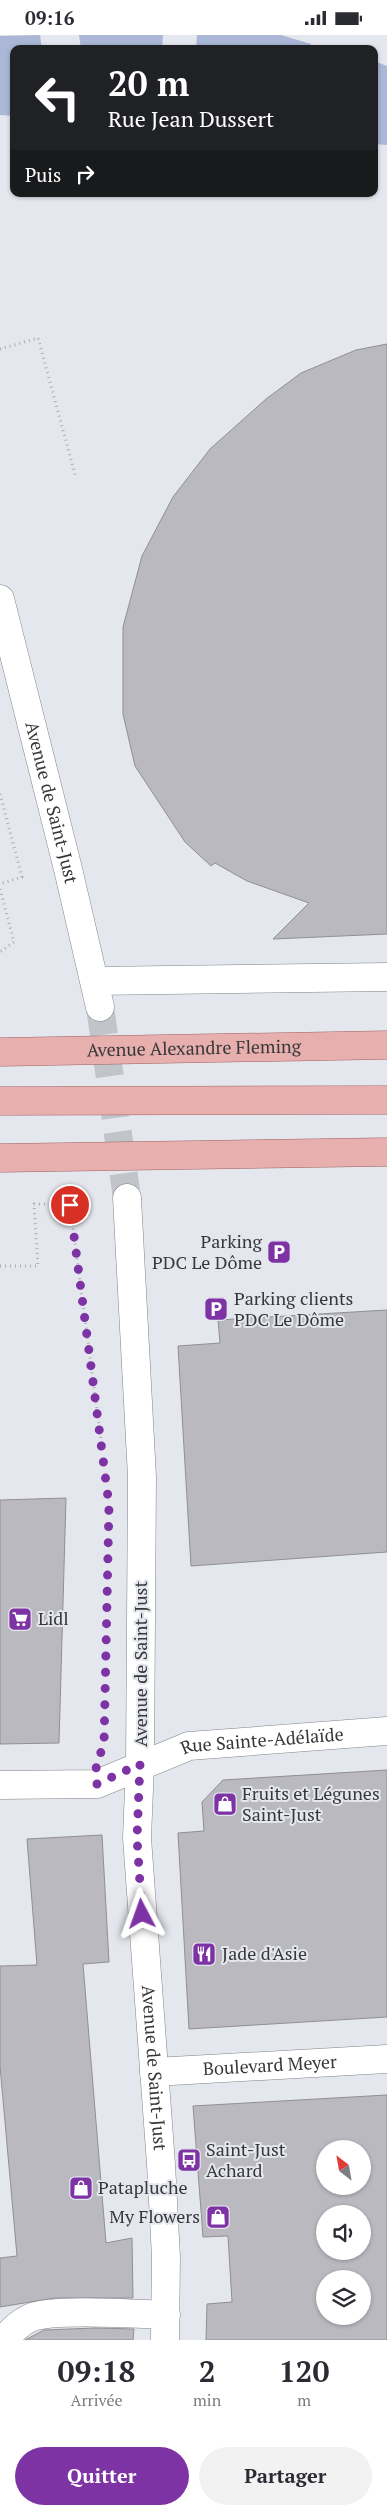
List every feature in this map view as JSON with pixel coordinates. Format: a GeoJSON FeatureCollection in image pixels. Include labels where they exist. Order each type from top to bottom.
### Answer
{"type":"FeatureCollection","features":[{"type":"Feature","properties":{"kind":"main road","name":"Avenue Alexandre Fleming"},"geometry":{"type":"LineString","coordinates":[[0,1052],[387,1045]]}},
{"type":"Feature","properties":{"kind":"main road"},"geometry":{"type":"LineString","coordinates":[[0,1101],[387,1100]]}},
{"type":"Feature","properties":{"kind":"main road"},"geometry":{"type":"LineString","coordinates":[[0,1158],[387,1152]]}},
{"type":"Feature","properties":{"kind":"street","name":"Avenue de Saint-Just"},"geometry":{"type":"LineString","coordinates":[[0,599],[98,994],[387,977]]}},
{"type":"Feature","properties":{"kind":"street","name":"Avenue de Saint-Just"},"geometry":{"type":"LineString","coordinates":[[127,1198],[142,1477],[140,1764],[137,1838],[166,2257],[165,2327]]}},
{"type":"Feature","properties":{"kind":"street","name":"Rue Sainte-Adélaïde"},"geometry":{"type":"LineString","coordinates":[[0,1785],[97,1784],[140,1764],[189,1746],[387,1731]]}},
{"type":"Feature","properties":{"kind":"street","name":"Boulevard Meyer"},"geometry":{"type":"LineString","coordinates":[[154,2072],[387,2059]]}},
{"type":"Feature","properties":{"kind":"street"},"geometry":{"type":"LineString","coordinates":[[4,2340],[17,2326],[32,2317],[51,2313],[165,2327]]}},
{"type":"Feature","properties":{"kind":"path"},"geometry":{"type":"LineString","coordinates":[[0,349],[38,338],[76,479]]}},
{"type":"Feature","properties":{"kind":"path"},"geometry":{"type":"LineString","coordinates":[[0,794],[22,877],[0,884]]}},
{"type":"Feature","properties":{"kind":"path"},"geometry":{"type":"LineString","coordinates":[[0,889],[14,942],[0,952]]}},
{"type":"Feature","properties":{"kind":"path"},"geometry":{"type":"LineString","coordinates":[[0,1266],[38,1266],[34,1205],[70,1205],[103,1456]]}},
{"type":"Feature","properties":{"kind":"shaded area"},"geometry":{"type":"Polygon","coordinates":[[[40,35],[41,45],[10,45],[10,116],[0,115],[0,36],[40,35]]]}},
{"type":"Feature","properties":{"kind":"shaded area"},"geometry":{"type":"Polygon","coordinates":[[[79,35],[163,35],[162,45],[80,45],[79,35]]]}},
{"type":"Feature","properties":{"kind":"shaded area"},"geometry":{"type":"Polygon","coordinates":[[[197,35],[281,35],[311,44],[311,45],[196,45],[197,35]]]}},
{"type":"Feature","properties":{"kind":"shaded area"},"geometry":{"type":"Polygon","coordinates":[[[378,63],[387,66],[387,145],[378,144],[378,63]]]}},
{"type":"Feature","properties":{"kind":"building"},"geometry":{"type":"Polygon","coordinates":[[[387,344],[387,934],[273,939],[309,903],[247,881],[215,863],[211,866],[185,842],[135,766],[123,714],[123,627],[142,556],[173,497],[210,449],[266,399],[301,373],[356,350],[387,344]]]}},
{"type":"Feature","properties":{"kind":"building"},"geometry":{"type":"Polygon","coordinates":[[[387,1310],[387,1552],[191,1566],[178,1346],[220,1343],[218,1320],[387,1310]]]}},
{"type":"Feature","properties":{"kind":"building"},"geometry":{"type":"Polygon","coordinates":[[[66,1498],[59,1743],[0,1744],[0,1500],[66,1498]]]}},
{"type":"Feature","properties":{"kind":"building"},"geometry":{"type":"Polygon","coordinates":[[[387,1770],[387,2017],[189,2029],[178,1833],[204,1831],[202,1802],[223,1780],[387,1770]]]}},
{"type":"Feature","properties":{"kind":"building"},"geometry":{"type":"Polygon","coordinates":[[[102,1835],[109,1962],[83,1964],[106,2243],[132,2238],[133,2298],[55,2298],[0,2307],[0,2258],[17,2256],[0,2066],[0,1966],[37,1965],[27,1839],[102,1835]]]}},
{"type":"Feature","properties":{"kind":"building"},"geometry":{"type":"Polygon","coordinates":[[[387,2095],[387,2340],[206,2340],[207,2304],[232,2302],[228,2236],[203,2237],[193,2106],[387,2095]]]}},
{"type":"Feature","properties":{"kind":"building"},"geometry":{"type":"Polygon","coordinates":[[[134,2329],[133,2340],[25,2340],[44,2330],[134,2329]]]}},
{"type":"Feature","properties":{"kind":"tunnel"},"geometry":{"type":"LineString","coordinates":[[100,1007],[127,1198]]}},
{"type":"Feature","properties":{"kind":"place","name":"Parking PDC Le Dôme"},"geometry":{"type":"Point","coordinates":[279,1252]}},
{"type":"Feature","properties":{"kind":"place","name":"Parking clients PDC Le Dôme"},"geometry":{"type":"Point","coordinates":[216,1309]}},
{"type":"Feature","properties":{"kind":"place","name":"Lidl"},"geometry":{"type":"Point","coordinates":[20,1619]}},
{"type":"Feature","properties":{"kind":"place","name":"Fruits et Légunes Saint-Just"},"geometry":{"type":"Point","coordinates":[225,1804]}},
{"type":"Feature","properties":{"kind":"place","name":"Jade d'Asie"},"geometry":{"type":"Point","coordinates":[204,1954]}},
{"type":"Feature","properties":{"kind":"place","name":"Saint-Just Achard"},"geometry":{"type":"Point","coordinates":[189,2160]}},
{"type":"Feature","properties":{"kind":"place","name":"Patapluche"},"geometry":{"type":"Point","coordinates":[81,2188]}},
{"type":"Feature","properties":{"kind":"place","name":"My Flowers"},"geometry":{"type":"Point","coordinates":[218,2217]}},
{"type":"Feature","properties":{"kind":"route"},"geometry":{"type":"LineString","coordinates":[[70,1205],[109,1505],[104,1745],[96,1764],[97,1784],[140,1764],[137,1838],[142,1914]]}}]}
